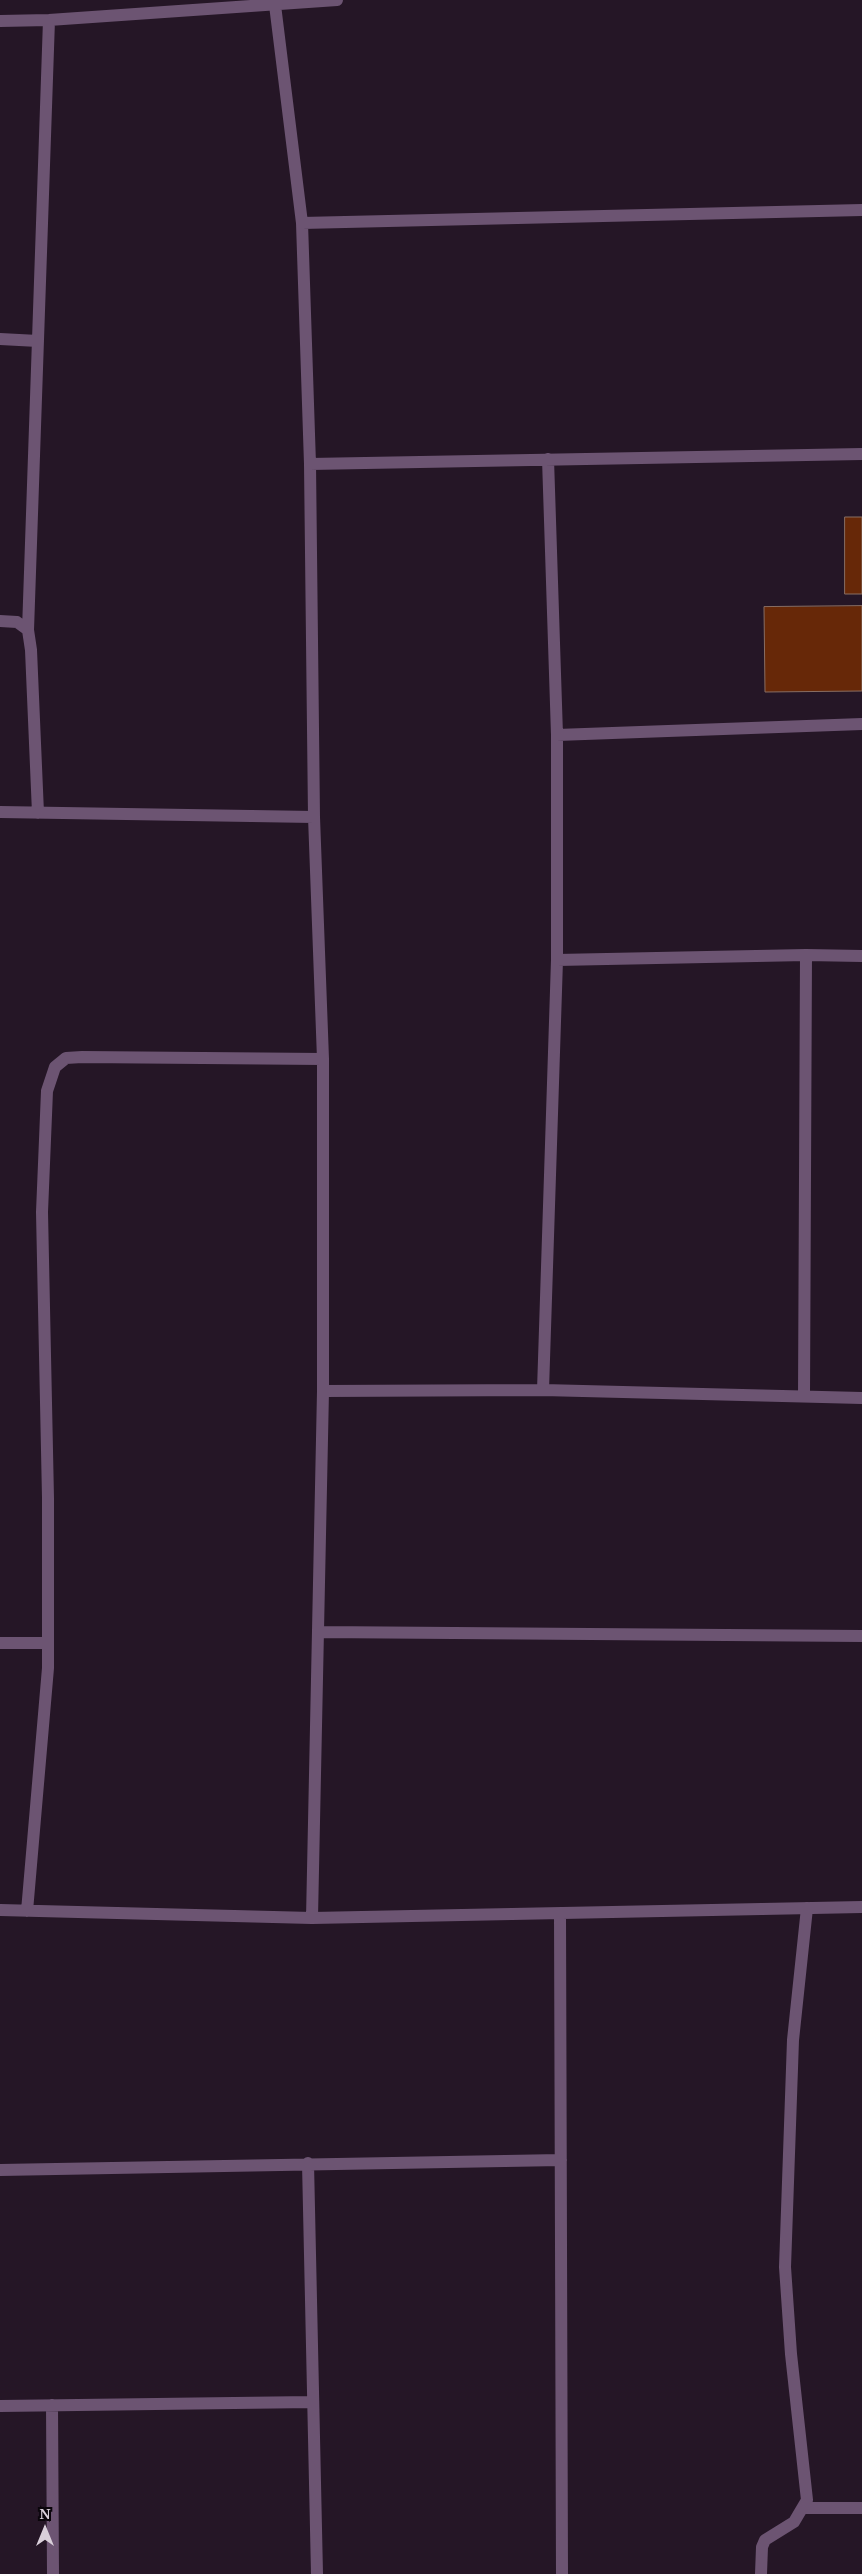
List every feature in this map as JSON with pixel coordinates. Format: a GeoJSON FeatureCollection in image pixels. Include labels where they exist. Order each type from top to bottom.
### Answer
{"type":"FeatureCollection","features":[{"type":"Feature","properties":{"kind":"street"},"geometry":{"type":"LineString","coordinates":[[0,21],[49,20],[178,6],[276,5],[337,0]]}},
{"type":"Feature","properties":{"kind":"street"},"geometry":{"type":"LineString","coordinates":[[276,5],[302,223],[310,464],[314,817],[322,1059],[322,1391],[312,1918]]}},
{"type":"Feature","properties":{"kind":"street"},"geometry":{"type":"LineString","coordinates":[[38,813],[31,650],[28,630],[49,20]]}},
{"type":"Feature","properties":{"kind":"street"},"geometry":{"type":"LineString","coordinates":[[302,223],[862,210]]}},
{"type":"Feature","properties":{"kind":"street"},"geometry":{"type":"LineString","coordinates":[[0,339],[38,341]]}},
{"type":"Feature","properties":{"kind":"street"},"geometry":{"type":"LineString","coordinates":[[310,464],[862,454]]}},
{"type":"Feature","properties":{"kind":"street"},"geometry":{"type":"LineString","coordinates":[[543,1390],[557,960],[557,735],[548,460]]}},
{"type":"Feature","properties":{"kind":"street"},"geometry":{"type":"LineString","coordinates":[[0,621],[17,622],[28,630]]}},
{"type":"Feature","properties":{"kind":"street"},"geometry":{"type":"LineString","coordinates":[[557,735],[862,724]]}},
{"type":"Feature","properties":{"kind":"street"},"geometry":{"type":"LineString","coordinates":[[0,812],[314,817]]}},
{"type":"Feature","properties":{"kind":"street"},"geometry":{"type":"LineString","coordinates":[[557,960],[806,955],[862,956]]}},
{"type":"Feature","properties":{"kind":"street"},"geometry":{"type":"LineString","coordinates":[[804,1396],[806,955]]}},
{"type":"Feature","properties":{"kind":"street"},"geometry":{"type":"LineString","coordinates":[[27,1911],[48,1668],[48,1498],[42,1212],[47,1091],[55,1067],[66,1058],[82,1057],[322,1059]]}},
{"type":"Feature","properties":{"kind":"street"},"geometry":{"type":"LineString","coordinates":[[322,1391],[543,1390],[862,1398]]}},
{"type":"Feature","properties":{"kind":"street"},"geometry":{"type":"LineString","coordinates":[[318,1632],[862,1636]]}},
{"type":"Feature","properties":{"kind":"street"},"geometry":{"type":"LineString","coordinates":[[0,1643],[48,1643]]}},
{"type":"Feature","properties":{"kind":"street"},"geometry":{"type":"LineString","coordinates":[[0,1910],[312,1918],[862,1907]]}},
{"type":"Feature","properties":{"kind":"street"},"geometry":{"type":"LineString","coordinates":[[761,2574],[762,2547],[765,2540],[794,2522],[807,2500],[791,2354],[785,2267],[793,2040],[807,1908]]}},
{"type":"Feature","properties":{"kind":"street"},"geometry":{"type":"LineString","coordinates":[[560,1914],[562,2574]]}},
{"type":"Feature","properties":{"kind":"street"},"geometry":{"type":"LineString","coordinates":[[0,2170],[308,2163],[562,2160]]}},
{"type":"Feature","properties":{"kind":"street"},"geometry":{"type":"LineString","coordinates":[[308,2163],[317,2574]]}},
{"type":"Feature","properties":{"kind":"street"},"geometry":{"type":"LineString","coordinates":[[0,2406],[312,2402]]}},
{"type":"Feature","properties":{"kind":"street"},"geometry":{"type":"LineString","coordinates":[[52,2405],[53,2574]]}},
{"type":"Feature","properties":{"kind":"street"},"geometry":{"type":"LineString","coordinates":[[804,2508],[862,2508]]}},
{"type":"Feature","properties":{"kind":"building"},"geometry":{"type":"Polygon","coordinates":[[[845,517],[862,517],[862,594],[845,594],[845,517]]]}},
{"type":"Feature","properties":{"kind":"building"},"geometry":{"type":"Polygon","coordinates":[[[862,606],[862,691],[765,692],[764,607],[862,606]]]}}]}
